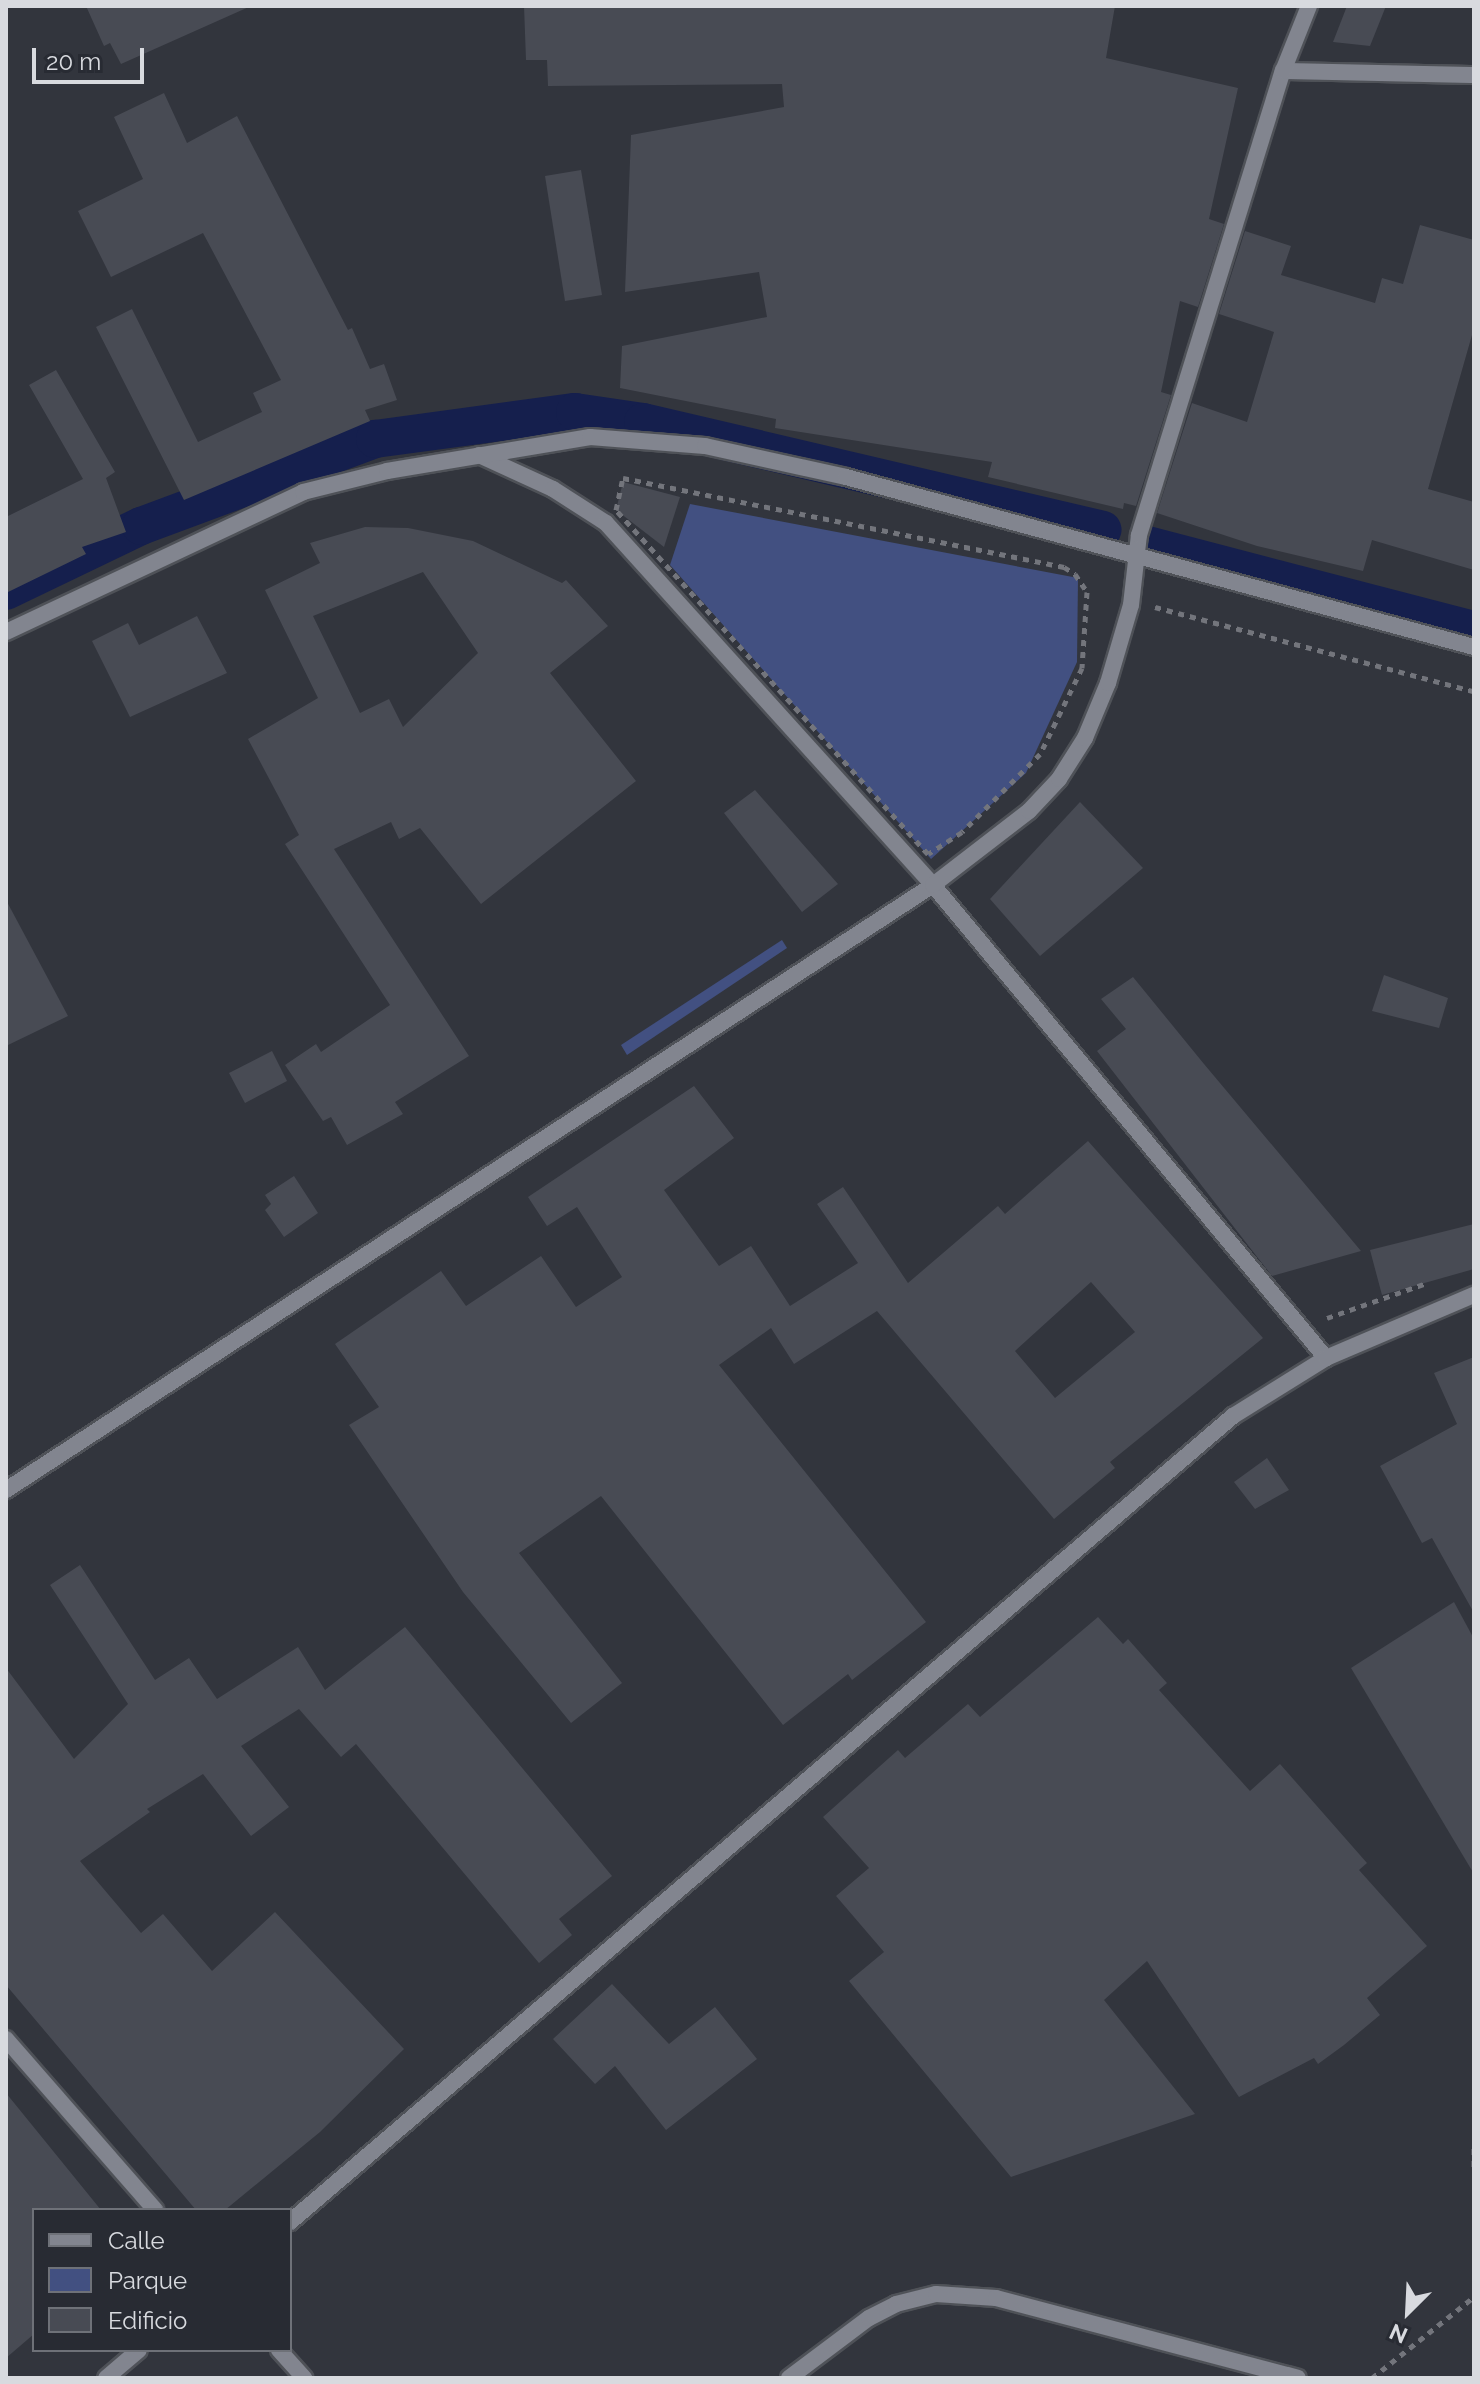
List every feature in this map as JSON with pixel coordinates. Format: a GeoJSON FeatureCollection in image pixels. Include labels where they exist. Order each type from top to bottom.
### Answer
{"type":"FeatureCollection","features":[{"type":"Feature","properties":{"kind":"street"},"geometry":{"type":"LineString","coordinates":[[6,1490],[933,885],[1029,811],[1085,738],[1127,618],[1138,559],[1139,535],[1283,71],[1309,6]]}},
{"type":"Feature","properties":{"kind":"street"},"geometry":{"type":"LineString","coordinates":[[1283,71],[1474,75]]}},
{"type":"Feature","properties":{"kind":"street"},"geometry":{"type":"LineString","coordinates":[[6,632],[303,492],[479,455],[590,437],[705,446],[998,515],[1138,559],[1474,647]]}},
{"type":"Feature","properties":{"kind":"street"},"geometry":{"type":"LineString","coordinates":[[479,455],[553,489],[606,523],[933,885],[1326,1358]]}},
{"type":"Feature","properties":{"kind":"street"},"geometry":{"type":"LineString","coordinates":[[292,2220],[1233,1416],[1326,1358],[1474,1295]]}},
{"type":"Feature","properties":{"kind":"street"},"geometry":{"type":"LineString","coordinates":[[6,2039],[153,2208]]}},
{"type":"Feature","properties":{"kind":"street"},"geometry":{"type":"LineString","coordinates":[[789,2378],[869,2318],[896,2304],[936,2294],[996,2298],[1298,2378]]}},
{"type":"Feature","properties":{"kind":"street"},"geometry":{"type":"LineString","coordinates":[[106,2378],[137,2352]]}},
{"type":"Feature","properties":{"kind":"street"},"geometry":{"type":"LineString","coordinates":[[281,2352],[304,2378]]}},
{"type":"Feature","properties":{"kind":"path"},"geometry":{"type":"LineString","coordinates":[[623,478],[1064,567],[1087,592],[1082,668],[1040,754],[962,832],[928,854],[676,572],[616,510],[623,478]]}},
{"type":"Feature","properties":{"kind":"path"},"geometry":{"type":"LineString","coordinates":[[1147,620],[1151,606],[1474,691]]}},
{"type":"Feature","properties":{"kind":"path"},"geometry":{"type":"LineString","coordinates":[[1311,1324],[1382,1295],[1443,1279]]}},
{"type":"Feature","properties":{"kind":"path"},"geometry":{"type":"LineString","coordinates":[[1474,2148],[1474,2171]]}},
{"type":"Feature","properties":{"kind":"path"},"geometry":{"type":"LineString","coordinates":[[1372,2378],[1474,2297]]}},
{"type":"Feature","properties":{"kind":"green space"},"geometry":{"type":"Polygon","coordinates":[[[690,504],[1078,578],[1077,662],[1026,773],[931,859],[670,565],[690,504]]]}},
{"type":"Feature","properties":{"kind":"green space"},"geometry":{"type":"Polygon","coordinates":[[[782,940],[787,948],[627,1055],[621,1045],[782,940]]]}},
{"type":"Feature","properties":{"kind":"building"},"geometry":{"type":"Polygon","coordinates":[[[86,6],[251,6],[121,64],[110,43],[104,46],[86,6]]]}},
{"type":"Feature","properties":{"kind":"building"},"geometry":{"type":"Polygon","coordinates":[[[524,6],[1115,6],[1106,58],[1238,88],[1209,219],[1224,224],[1198,307],[1180,301],[1161,392],[1171,395],[1136,506],[1124,503],[1123,509],[988,477],[992,462],[775,428],[776,419],[620,388],[622,346],[767,317],[759,272],[625,292],[631,135],[784,107],[782,84],[548,86],[547,60],[526,60],[524,6]]]}},
{"type":"Feature","properties":{"kind":"building"},"geometry":{"type":"Polygon","coordinates":[[[1347,6],[1386,6],[1370,46],[1333,42],[1347,6]]]}},
{"type":"Feature","properties":{"kind":"building"},"geometry":{"type":"Polygon","coordinates":[[[164,93],[187,143],[237,116],[348,330],[352,328],[370,369],[384,364],[397,400],[365,410],[370,421],[184,500],[96,327],[132,309],[198,442],[262,412],[253,393],[281,380],[203,233],[111,277],[78,211],[143,179],[114,117],[164,93]]]}},
{"type":"Feature","properties":{"kind":"building"},"geometry":{"type":"Polygon","coordinates":[[[581,170],[602,295],[565,301],[545,176],[581,170]]]}},
{"type":"Feature","properties":{"kind":"building"},"geometry":{"type":"Polygon","coordinates":[[[1420,225],[1474,240],[1474,328],[1428,489],[1474,502],[1474,570],[1372,540],[1363,571],[1257,546],[1157,513],[1192,403],[1247,422],[1274,332],[1219,314],[1245,231],[1291,246],[1281,275],[1375,303],[1382,278],[1403,284],[1420,225]]]}},
{"type":"Feature","properties":{"kind":"building"},"geometry":{"type":"Polygon","coordinates":[[[56,370],[115,472],[106,478],[126,532],[82,547],[86,554],[6,593],[6,517],[83,479],[29,385],[56,370]]]}},
{"type":"Feature","properties":{"kind":"building"},"geometry":{"type":"Polygon","coordinates":[[[623,482],[680,497],[664,547],[616,510],[623,482]]]}},
{"type":"Feature","properties":{"kind":"building"},"geometry":{"type":"Polygon","coordinates":[[[365,527],[408,528],[473,541],[562,583],[566,580],[608,626],[550,673],[636,781],[481,904],[420,828],[399,839],[391,822],[334,849],[469,1056],[395,1102],[403,1114],[347,1145],[331,1117],[323,1121],[285,1065],[316,1044],[321,1052],[390,1005],[285,844],[299,835],[248,739],[318,698],[265,590],[320,563],[310,543],[365,527]],[[423,572],[313,616],[360,713],[389,699],[403,727],[478,653],[423,572]]]}},
{"type":"Feature","properties":{"kind":"building"},"geometry":{"type":"Polygon","coordinates":[[[197,616],[227,673],[130,717],[92,641],[128,623],[139,645],[197,616]]]}},
{"type":"Feature","properties":{"kind":"building"},"geometry":{"type":"Polygon","coordinates":[[[755,790],[838,884],[802,912],[724,813],[755,790]]]}},
{"type":"Feature","properties":{"kind":"building"},"geometry":{"type":"Polygon","coordinates":[[[1080,802],[1143,868],[1040,956],[990,899],[1080,802]]]}},
{"type":"Feature","properties":{"kind":"building"},"geometry":{"type":"Polygon","coordinates":[[[6,900],[68,1016],[6,1046],[6,900]]]}},
{"type":"Feature","properties":{"kind":"building"},"geometry":{"type":"Polygon","coordinates":[[[1384,975],[1448,998],[1439,1028],[1372,1011],[1384,975]]]}},
{"type":"Feature","properties":{"kind":"building"},"geometry":{"type":"Polygon","coordinates":[[[1133,977],[1361,1251],[1272,1276],[1097,1051],[1126,1029],[1101,999],[1133,977]]]}},
{"type":"Feature","properties":{"kind":"building"},"geometry":{"type":"Polygon","coordinates":[[[272,1051],[287,1081],[245,1103],[229,1073],[272,1051]]]}},
{"type":"Feature","properties":{"kind":"building"},"geometry":{"type":"Polygon","coordinates":[[[694,1086],[734,1138],[664,1190],[719,1266],[751,1246],[790,1306],[858,1263],[817,1204],[843,1187],[908,1283],[998,1206],[1005,1214],[1088,1141],[1263,1338],[1110,1462],[1115,1468],[1054,1519],[877,1311],[794,1364],[771,1328],[719,1365],[926,1622],[852,1680],[848,1674],[783,1725],[601,1496],[519,1553],[622,1683],[571,1723],[463,1592],[349,1425],[379,1407],[335,1344],[441,1271],[466,1306],[541,1256],[576,1307],[622,1277],[577,1207],[547,1226],[528,1197],[694,1086]],[[1091,1282],[1015,1351],[1055,1398],[1135,1332],[1091,1282]]]}},
{"type":"Feature","properties":{"kind":"building"},"geometry":{"type":"Polygon","coordinates":[[[294,1176],[318,1213],[284,1237],[265,1210],[271,1204],[265,1195],[294,1176]]]}},
{"type":"Feature","properties":{"kind":"building"},"geometry":{"type":"Polygon","coordinates":[[[1474,1224],[1474,1269],[1382,1295],[1370,1250],[1474,1224]]]}},
{"type":"Feature","properties":{"kind":"building"},"geometry":{"type":"Polygon","coordinates":[[[1474,1357],[1474,1613],[1432,1538],[1422,1543],[1380,1466],[1457,1424],[1434,1373],[1474,1357]]]}},
{"type":"Feature","properties":{"kind":"building"},"geometry":{"type":"Polygon","coordinates":[[[1267,1458],[1289,1490],[1255,1509],[1234,1482],[1267,1458]]]}},
{"type":"Feature","properties":{"kind":"building"},"geometry":{"type":"Polygon","coordinates":[[[80,1565],[155,1680],[189,1658],[217,1699],[298,1647],[325,1690],[405,1627],[612,1876],[559,1919],[572,1935],[539,1963],[356,1744],[341,1757],[299,1709],[241,1746],[289,1807],[251,1836],[203,1774],[147,1809],[150,1812],[80,1861],[141,1933],[163,1914],[212,1971],[275,1912],[404,2049],[320,2132],[227,2208],[194,2208],[6,1985],[6,1668],[74,1759],[128,1704],[50,1585],[80,1565]]]}},
{"type":"Feature","properties":{"kind":"building"},"geometry":{"type":"Polygon","coordinates":[[[1454,1602],[1474,1639],[1474,1874],[1351,1668],[1454,1602]]]}},
{"type":"Feature","properties":{"kind":"building"},"geometry":{"type":"Polygon","coordinates":[[[1098,1617],[1123,1644],[1128,1639],[1167,1683],[1159,1690],[1250,1791],[1280,1764],[1367,1863],[1359,1870],[1427,1946],[1367,1998],[1380,2015],[1344,2045],[1318,2064],[1314,2058],[1239,2097],[1147,1961],[1104,2000],[1195,2114],[1011,2177],[849,1981],[884,1952],[836,1896],[869,1868],[823,1817],[898,1750],[905,1758],[968,1704],[980,1717],[1098,1617]]]}},
{"type":"Feature","properties":{"kind":"building"},"geometry":{"type":"Polygon","coordinates":[[[612,1984],[669,2044],[715,2007],[757,2059],[666,2130],[615,2066],[595,2084],[553,2039],[612,1984]]]}},
{"type":"Feature","properties":{"kind":"building"},"geometry":{"type":"Polygon","coordinates":[[[6,2093],[99,2208],[32,2208],[32,2336],[6,2358],[6,2093]]]}},
{"type":"Feature","properties":{"kind":"waterway"},"geometry":{"type":"LineString","coordinates":[[6,591],[141,526],[375,439],[575,412],[643,422],[1102,530]]}},
{"type":"Feature","properties":{"kind":"waterway"},"geometry":{"type":"LineString","coordinates":[[1147,545],[1474,630]]}}]}
